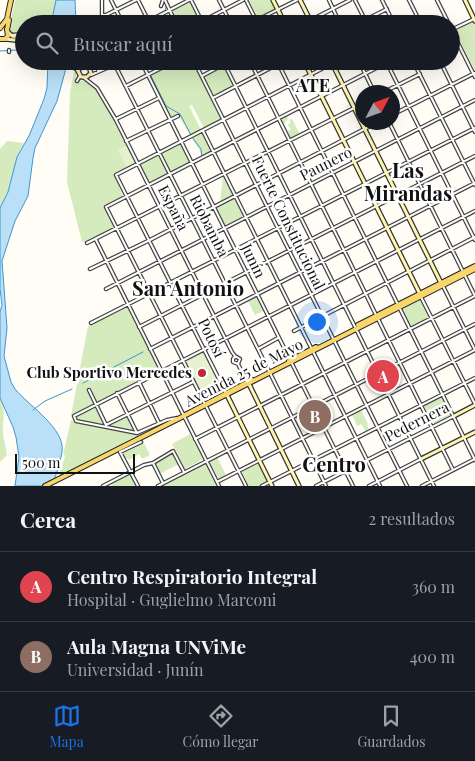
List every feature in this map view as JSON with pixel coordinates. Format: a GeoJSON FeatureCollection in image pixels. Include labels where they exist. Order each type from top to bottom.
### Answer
{"type":"FeatureCollection","features":[{"type":"Feature","properties":{"kind":"main road"},"geometry":{"type":"LineString","coordinates":[[9,32],[0,28],[7,19],[12,0]]}},
{"type":"Feature","properties":{"kind":"main road"},"geometry":{"type":"LineString","coordinates":[[2,39],[8,36],[12,0]]}},
{"type":"Feature","properties":{"kind":"main road","name":"Avenida 25 de Mayo"},"geometry":{"type":"LineString","coordinates":[[45,486],[475,267]]}},
{"type":"Feature","properties":{"kind":"street"},"geometry":{"type":"LineString","coordinates":[[102,0],[103,15],[137,0],[145,15]]}},
{"type":"Feature","properties":{"kind":"street"},"geometry":{"type":"LineString","coordinates":[[111,0],[118,15]]}},
{"type":"Feature","properties":{"kind":"street"},"geometry":{"type":"LineString","coordinates":[[164,0],[172,15]]}},
{"type":"Feature","properties":{"kind":"street"},"geometry":{"type":"LineString","coordinates":[[161,6],[164,0]]}},
{"type":"Feature","properties":{"kind":"street"},"geometry":{"type":"LineString","coordinates":[[166,4],[169,0]]}},
{"type":"Feature","properties":{"kind":"street"},"geometry":{"type":"LineString","coordinates":[[161,15],[190,0],[199,15]]}},
{"type":"Feature","properties":{"kind":"street"},"geometry":{"type":"LineString","coordinates":[[219,0],[226,15]]}},
{"type":"Feature","properties":{"kind":"street"},"geometry":{"type":"LineString","coordinates":[[215,15],[245,0],[253,15]]}},
{"type":"Feature","properties":{"kind":"street"},"geometry":{"type":"LineString","coordinates":[[273,0],[280,15]]}},
{"type":"Feature","properties":{"kind":"street"},"geometry":{"type":"LineString","coordinates":[[267,15],[299,0],[307,15]]}},
{"type":"Feature","properties":{"kind":"street"},"geometry":{"type":"LineString","coordinates":[[329,0],[336,15]]}},
{"type":"Feature","properties":{"kind":"street"},"geometry":{"type":"LineString","coordinates":[[323,15],[350,0]]}},
{"type":"Feature","properties":{"kind":"street"},"geometry":{"type":"LineString","coordinates":[[355,0],[362,15]]}},
{"type":"Feature","properties":{"kind":"street"},"geometry":{"type":"LineString","coordinates":[[382,0],[390,15]]}},
{"type":"Feature","properties":{"kind":"street"},"geometry":{"type":"LineString","coordinates":[[409,0],[416,15]]}},
{"type":"Feature","properties":{"kind":"street"},"geometry":{"type":"LineString","coordinates":[[437,0],[444,15]]}},
{"type":"Feature","properties":{"kind":"street"},"geometry":{"type":"LineString","coordinates":[[460,26],[475,19],[465,0]]}},
{"type":"Feature","properties":{"kind":"street"},"geometry":{"type":"LineString","coordinates":[[375,15],[387,9]]}},
{"type":"Feature","properties":{"kind":"street"},"geometry":{"type":"LineString","coordinates":[[9,32],[15,34]]}},
{"type":"Feature","properties":{"kind":"street"},"geometry":{"type":"LineString","coordinates":[[2,39],[15,38]]}},
{"type":"Feature","properties":{"kind":"street"},"geometry":{"type":"LineString","coordinates":[[400,111],[475,75],[460,47]]}},
{"type":"Feature","properties":{"kind":"street"},"geometry":{"type":"LineString","coordinates":[[88,70],[89,75]]}},
{"type":"Feature","properties":{"kind":"street"},"geometry":{"type":"LineString","coordinates":[[92,70],[98,72]]}},
{"type":"Feature","properties":{"kind":"street"},"geometry":{"type":"LineString","coordinates":[[77,80],[103,70]]}},
{"type":"Feature","properties":{"kind":"street","name":"Riobamba"},"geometry":{"type":"LineString","coordinates":[[118,70],[326,486]]}},
{"type":"Feature","properties":{"kind":"street","name":"Junín"},"geometry":{"type":"LineString","coordinates":[[146,70],[353,486]]}},
{"type":"Feature","properties":{"kind":"street"},"geometry":{"type":"LineString","coordinates":[[126,86],[157,70]]}},
{"type":"Feature","properties":{"kind":"street","name":"Fuerte Constitucional"},"geometry":{"type":"LineString","coordinates":[[199,70],[407,486]]}},
{"type":"Feature","properties":{"kind":"street"},"geometry":{"type":"LineString","coordinates":[[202,76],[212,70]]}},
{"type":"Feature","properties":{"kind":"street"},"geometry":{"type":"LineString","coordinates":[[227,70],[434,486]]}},
{"type":"Feature","properties":{"kind":"street"},"geometry":{"type":"LineString","coordinates":[[254,70],[453,470]]}},
{"type":"Feature","properties":{"kind":"street"},"geometry":{"type":"LineString","coordinates":[[213,98],[267,70]]}},
{"type":"Feature","properties":{"kind":"street"},"geometry":{"type":"LineString","coordinates":[[281,70],[475,459],[422,486]]}},
{"type":"Feature","properties":{"kind":"street"},"geometry":{"type":"LineString","coordinates":[[309,70],[475,405]]}},
{"type":"Feature","properties":{"kind":"street"},"geometry":{"type":"LineString","coordinates":[[138,164],[318,70]]}},
{"type":"Feature","properties":{"kind":"street"},"geometry":{"type":"LineString","coordinates":[[87,243],[354,108],[336,70]]}},
{"type":"Feature","properties":{"kind":"street"},"geometry":{"type":"LineString","coordinates":[[363,70],[370,85]]}},
{"type":"Feature","properties":{"kind":"street"},"geometry":{"type":"LineString","coordinates":[[246,486],[106,207],[372,70]]}},
{"type":"Feature","properties":{"kind":"street"},"geometry":{"type":"LineString","coordinates":[[390,70],[398,85],[420,74]]}},
{"type":"Feature","properties":{"kind":"street"},"geometry":{"type":"LineString","coordinates":[[150,349],[475,184],[418,70]]}},
{"type":"Feature","properties":{"kind":"street"},"geometry":{"type":"LineString","coordinates":[[91,323],[475,129],[444,70]]}},
{"type":"Feature","properties":{"kind":"street"},"geometry":{"type":"LineString","coordinates":[[78,71],[82,77]]}},
{"type":"Feature","properties":{"kind":"street","name":"España"},"geometry":{"type":"LineString","coordinates":[[82,77],[97,88],[116,120],[226,338],[234,356],[233,362],[238,364],[299,486]]}},
{"type":"Feature","properties":{"kind":"street"},"geometry":{"type":"LineString","coordinates":[[294,330],[475,238],[400,89]]}},
{"type":"Feature","properties":{"kind":"street"},"geometry":{"type":"LineString","coordinates":[[116,120],[159,98]]}},
{"type":"Feature","properties":{"kind":"street","name":"Paunero"},"geometry":{"type":"LineString","coordinates":[[106,288],[290,196],[475,100]]}},
{"type":"Feature","properties":{"kind":"street"},"geometry":{"type":"LineString","coordinates":[[126,141],[178,116]]}},
{"type":"Feature","properties":{"kind":"street"},"geometry":{"type":"LineString","coordinates":[[90,269],[363,130]]}},
{"type":"Feature","properties":{"kind":"street"},"geometry":{"type":"LineString","coordinates":[[216,482],[475,350],[366,130]]}},
{"type":"Feature","properties":{"kind":"street"},"geometry":{"type":"LineString","coordinates":[[195,440],[475,296],[393,130]]}},
{"type":"Feature","properties":{"kind":"street"},"geometry":{"type":"LineString","coordinates":[[202,131],[247,217],[380,486]]}},
{"type":"Feature","properties":{"kind":"street"},"geometry":{"type":"LineString","coordinates":[[139,327],[475,156]]}},
{"type":"Feature","properties":{"kind":"street","name":"Potosí"},"geometry":{"type":"LineString","coordinates":[[138,164],[116,175],[271,484]]}},
{"type":"Feature","properties":{"kind":"street"},"geometry":{"type":"LineString","coordinates":[[182,417],[170,419],[138,433],[76,421],[74,416],[475,210]]}},
{"type":"Feature","properties":{"kind":"street"},"geometry":{"type":"LineString","coordinates":[[95,239],[172,393],[182,417],[219,486]]}},
{"type":"Feature","properties":{"kind":"street"},"geometry":{"type":"LineString","coordinates":[[158,486],[475,324]]}},
{"type":"Feature","properties":{"kind":"street"},"geometry":{"type":"LineString","coordinates":[[258,349],[279,338]]}},
{"type":"Feature","properties":{"kind":"street","name":"España"},"geometry":{"type":"LineString","coordinates":[[234,356],[240,358],[238,364]]}},
{"type":"Feature","properties":{"kind":"street"},"geometry":{"type":"LineString","coordinates":[[262,486],[271,484],[313,460],[475,378]]}},
{"type":"Feature","properties":{"kind":"street"},"geometry":{"type":"LineString","coordinates":[[139,382],[160,423]]}},
{"type":"Feature","properties":{"kind":"street"},"geometry":{"type":"LineString","coordinates":[[107,426],[194,382]]}},
{"type":"Feature","properties":{"kind":"street"},"geometry":{"type":"LineString","coordinates":[[89,390],[107,426]]}},
{"type":"Feature","properties":{"kind":"street"},"geometry":{"type":"LineString","coordinates":[[117,393],[138,433]]}},
{"type":"Feature","properties":{"kind":"street","name":"Pedernera"},"geometry":{"type":"LineString","coordinates":[[316,486],[475,405]]}},
{"type":"Feature","properties":{"kind":"street"},"geometry":{"type":"LineString","coordinates":[[369,486],[475,432]]}},
{"type":"Feature","properties":{"kind":"street"},"geometry":{"type":"LineString","coordinates":[[138,486],[120,452],[141,442]]}},
{"type":"Feature","properties":{"kind":"street"},"geometry":{"type":"LineString","coordinates":[[103,486],[144,465],[153,463],[172,451],[184,472]]}},
{"type":"Feature","properties":{"kind":"street"},"geometry":{"type":"LineString","coordinates":[[153,463],[163,483]]}},
{"type":"Feature","properties":{"kind":"green space"},"geometry":{"type":"Polygon","coordinates":[[[15,0],[56,0],[53,15],[15,15],[15,34],[12,34],[9,29],[15,0]]]}},
{"type":"Feature","properties":{"kind":"green space"},"geometry":{"type":"Polygon","coordinates":[[[190,0],[198,15],[173,15],[171,10],[190,0]]]}},
{"type":"Feature","properties":{"kind":"green space"},"geometry":{"type":"Polygon","coordinates":[[[249,0],[270,0],[275,9],[264,15],[256,15],[249,0]]]}},
{"type":"Feature","properties":{"kind":"green space"},"geometry":{"type":"Polygon","coordinates":[[[169,11],[171,15],[162,15],[169,11]]]}},
{"type":"Feature","properties":{"kind":"green space"},"geometry":{"type":"Polygon","coordinates":[[[472,21],[475,25],[475,71],[460,41],[460,28],[472,21]]]}},
{"type":"Feature","properties":{"kind":"green space"},"geometry":{"type":"Polygon","coordinates":[[[76,70],[76,80],[87,81],[96,88],[136,162],[115,175],[123,196],[106,207],[114,228],[87,242],[82,242],[67,182],[70,93],[76,70]]]}},
{"type":"Feature","properties":{"kind":"green space"},"geometry":{"type":"Polygon","coordinates":[[[161,70],[198,70],[222,119],[204,128],[192,105],[189,106],[201,130],[190,135],[178,115],[170,118],[150,76],[161,70]]]}},
{"type":"Feature","properties":{"kind":"green space"},"geometry":{"type":"Polygon","coordinates":[[[216,70],[226,70],[234,86],[214,96],[203,76],[216,70]]]}},
{"type":"Feature","properties":{"kind":"green space"},"geometry":{"type":"Polygon","coordinates":[[[287,116],[288,119],[284,124],[288,131],[291,129],[288,125],[291,122],[289,120],[292,119],[299,133],[291,138],[281,120],[287,116]]]}},
{"type":"Feature","properties":{"kind":"green space"},"geometry":{"type":"Polygon","coordinates":[[[202,132],[213,152],[202,157],[191,137],[202,132]]]}},
{"type":"Feature","properties":{"kind":"green space"},"geometry":{"type":"Polygon","coordinates":[[[7,141],[24,143],[17,157],[8,192],[0,208],[0,149],[7,141]]]}},
{"type":"Feature","properties":{"kind":"green space"},"geometry":{"type":"Polygon","coordinates":[[[180,143],[190,163],[170,172],[161,153],[180,143]]]}},
{"type":"Feature","properties":{"kind":"green space"},"geometry":{"type":"Polygon","coordinates":[[[126,146],[135,163],[126,167],[118,150],[126,146]]]}},
{"type":"Feature","properties":{"kind":"green space"},"geometry":{"type":"Polygon","coordinates":[[[158,155],[168,174],[150,184],[139,164],[158,155]]]}},
{"type":"Feature","properties":{"kind":"green space"},"geometry":{"type":"Polygon","coordinates":[[[223,176],[225,176],[235,195],[220,203],[223,176]]]}},
{"type":"Feature","properties":{"kind":"green space"},"geometry":{"type":"Polygon","coordinates":[[[235,197],[245,217],[225,227],[215,208],[235,197]]]}},
{"type":"Feature","properties":{"kind":"green space"},"geometry":{"type":"Polygon","coordinates":[[[257,296],[264,311],[255,315],[248,301],[257,296]]]}},
{"type":"Feature","properties":{"kind":"green space"},"geometry":{"type":"Polygon","coordinates":[[[420,299],[429,317],[411,327],[401,310],[420,299]]]}},
{"type":"Feature","properties":{"kind":"green space"},"geometry":{"type":"Polygon","coordinates":[[[127,307],[159,369],[158,371],[71,416],[88,326],[127,307]]]}},
{"type":"Feature","properties":{"kind":"green space","name":"Club Sportivo Mercedes"},"geometry":{"type":"Polygon","coordinates":[[[203,351],[220,384],[200,392],[184,361],[203,351]]]}},
{"type":"Feature","properties":{"kind":"green space"},"geometry":{"type":"Polygon","coordinates":[[[441,397],[451,415],[434,424],[424,405],[441,397]]]}},
{"type":"Feature","properties":{"kind":"green space"},"geometry":{"type":"Polygon","coordinates":[[[0,398],[4,415],[3,433],[7,455],[0,462],[0,398]]]}},
{"type":"Feature","properties":{"kind":"green space"},"geometry":{"type":"Polygon","coordinates":[[[94,406],[104,424],[77,420],[75,418],[76,416],[94,406]]]}},
{"type":"Feature","properties":{"kind":"green space"},"geometry":{"type":"Polygon","coordinates":[[[361,410],[368,424],[369,430],[366,432],[361,424],[357,426],[352,415],[361,410]]]}},
{"type":"Feature","properties":{"kind":"green space"},"geometry":{"type":"Polygon","coordinates":[[[127,416],[134,431],[108,426],[127,416]]]}},
{"type":"Feature","properties":{"kind":"green space"},"geometry":{"type":"Polygon","coordinates":[[[71,420],[138,434],[172,420],[58,478],[65,456],[63,455],[71,420]]]}},
{"type":"Feature","properties":{"kind":"green space"},"geometry":{"type":"Polygon","coordinates":[[[190,434],[203,459],[185,469],[172,444],[190,434]]]}},
{"type":"Feature","properties":{"kind":"green space"},"geometry":{"type":"Polygon","coordinates":[[[143,441],[150,455],[142,459],[139,454],[129,460],[125,459],[122,452],[143,441]]]}},
{"type":"Feature","properties":{"kind":"green space"},"geometry":{"type":"Polygon","coordinates":[[[172,452],[179,464],[159,474],[154,463],[172,452]]]}},
{"type":"Feature","properties":{"kind":"green space"},"geometry":{"type":"Polygon","coordinates":[[[217,457],[226,475],[219,479],[209,462],[217,457]]]}},
{"type":"Feature","properties":{"kind":"green space"},"geometry":{"type":"Polygon","coordinates":[[[205,463],[216,486],[160,486],[205,463]]]}},
{"type":"Feature","properties":{"kind":"green space"},"geometry":{"type":"Polygon","coordinates":[[[258,463],[268,480],[259,486],[248,486],[242,471],[258,463]]]}},
{"type":"Feature","properties":{"kind":"green space"},"geometry":{"type":"Polygon","coordinates":[[[130,473],[137,486],[112,486],[111,484],[130,473]]]}},
{"type":"Feature","properties":{"kind":"water"},"geometry":{"type":"Polygon","coordinates":[[[56,0],[75,0],[76,15],[53,15],[56,0]]]}},
{"type":"Feature","properties":{"kind":"water"},"geometry":{"type":"Polygon","coordinates":[[[48,70],[66,70],[57,101],[35,148],[28,196],[15,221],[2,261],[7,328],[4,356],[11,382],[15,389],[53,426],[62,443],[62,452],[52,486],[15,486],[19,457],[16,437],[0,398],[0,312],[2,305],[0,289],[0,208],[8,192],[17,157],[29,136],[47,88],[48,70]]]}},
{"type":"Feature","properties":{"kind":"waterway"},"geometry":{"type":"LineString","coordinates":[[165,11],[166,7]]}},
{"type":"Feature","properties":{"kind":"waterway"},"geometry":{"type":"LineString","coordinates":[[0,51],[15,50]]}},
{"type":"Feature","properties":{"kind":"waterway"},"geometry":{"type":"LineString","coordinates":[[151,76],[166,106],[180,114],[192,137],[201,149],[202,157]]}},
{"type":"Feature","properties":{"kind":"waterway"},"geometry":{"type":"LineString","coordinates":[[83,383],[143,352]]}},
{"type":"Feature","properties":{"kind":"waterway"},"geometry":{"type":"LineString","coordinates":[[33,410],[45,401],[72,389]]}},
{"type":"Feature","properties":{"kind":"place","name":"Club Sportivo Mercedes"},"geometry":{"type":"Point","coordinates":[202,373]}},
{"type":"Feature","properties":{"kind":"place","name":"Centro Respiratorio Integral"},"geometry":{"type":"Point","coordinates":[383,376]}},
{"type":"Feature","properties":{"kind":"place","name":"Aula Magna UNViMe"},"geometry":{"type":"Point","coordinates":[315,416]}},
{"type":"Feature","properties":{"kind":"district","name":"ATE"},"geometry":{"type":"Point","coordinates":[313,86]}},
{"type":"Feature","properties":{"kind":"district","name":"Las Mirandas"},"geometry":{"type":"Point","coordinates":[408,182]}},
{"type":"Feature","properties":{"kind":"district","name":"San Antonio"},"geometry":{"type":"Point","coordinates":[188,289]}},
{"type":"Feature","properties":{"kind":"district","name":"Centro"},"geometry":{"type":"Point","coordinates":[334,465]}}]}
